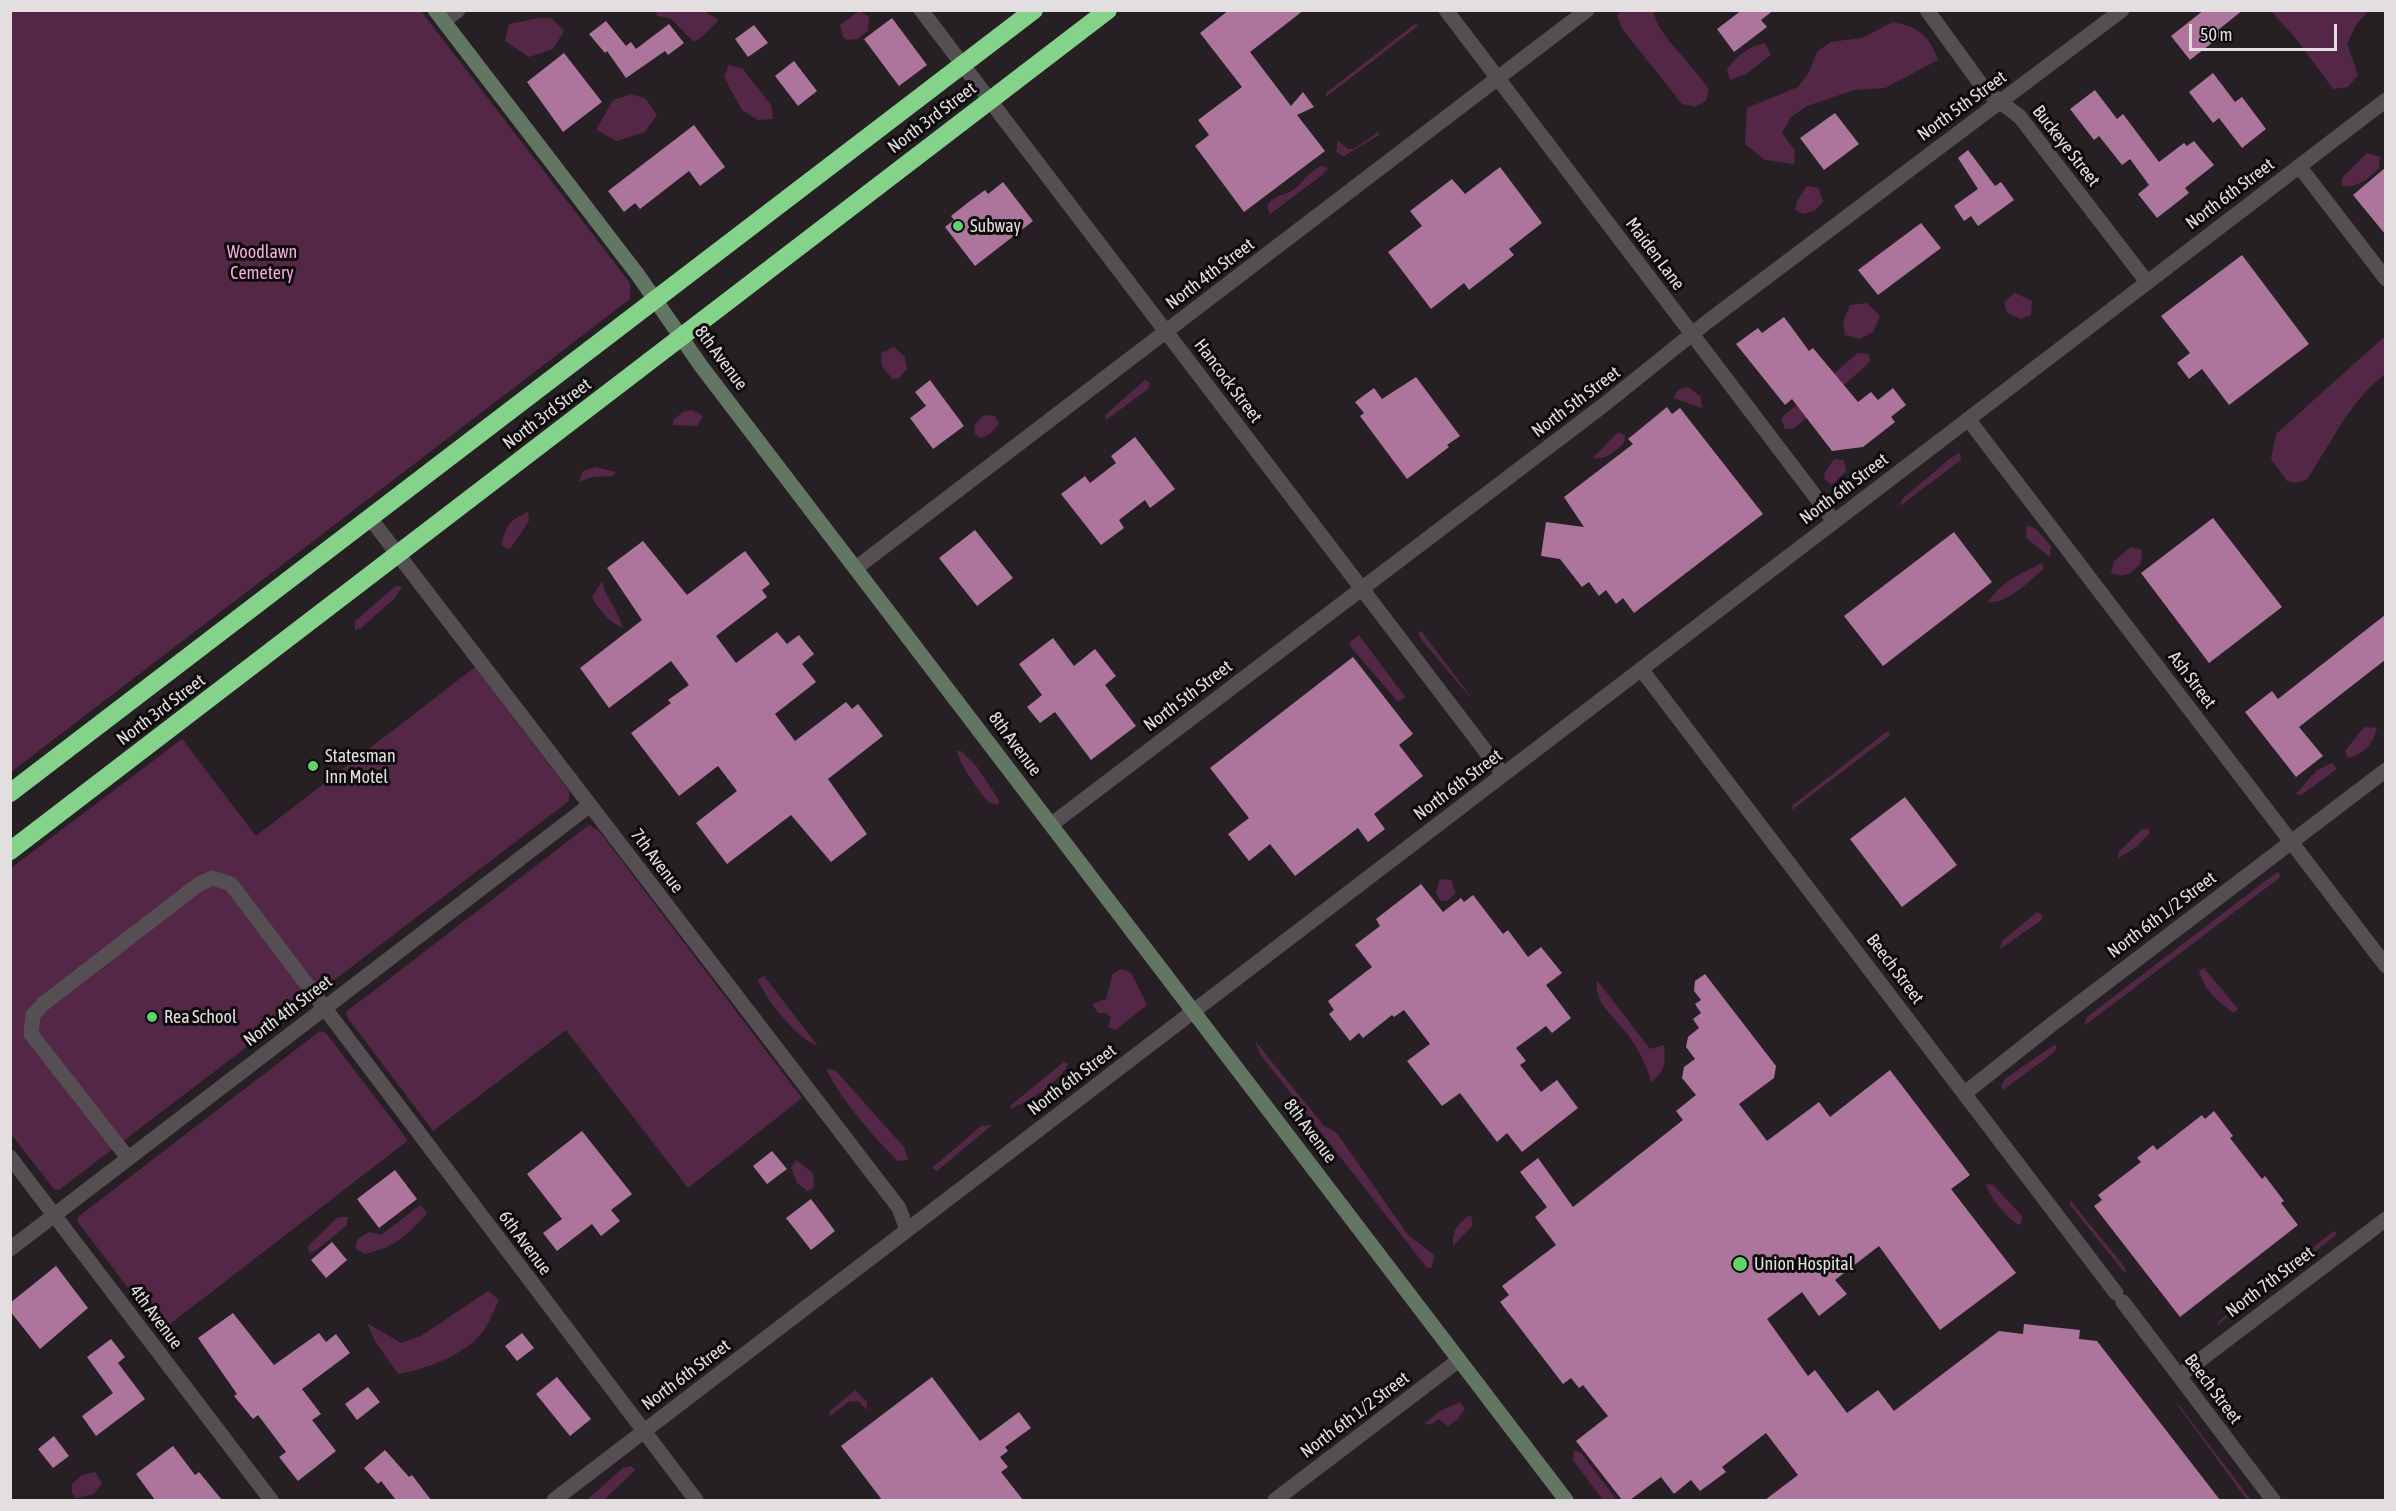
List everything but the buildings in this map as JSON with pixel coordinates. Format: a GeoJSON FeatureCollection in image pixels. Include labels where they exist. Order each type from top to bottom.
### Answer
{"type":"FeatureCollection","features":[{"type":"Feature","properties":{"kind":"highway","name":"North 3rd Street"},"geometry":{"type":"LineString","coordinates":[[10,793],[1034,10]]}},
{"type":"Feature","properties":{"kind":"highway","name":"North 3rd Street"},"geometry":{"type":"LineString","coordinates":[[10,851],[1108,10]]}},
{"type":"Feature","properties":{"kind":"street"},"geometry":{"type":"LineString","coordinates":[[439,16],[458,10]]}},
{"type":"Feature","properties":{"kind":"street","name":"Hancock Street"},"geometry":{"type":"LineString","coordinates":[[921,10],[1503,774]]}},
{"type":"Feature","properties":{"kind":"street","name":"Maiden Lane"},"geometry":{"type":"LineString","coordinates":[[1446,10],[1834,521]]}},
{"type":"Feature","properties":{"kind":"street","name":"North 4th Street"},"geometry":{"type":"LineString","coordinates":[[856,568],[1587,10]]}},
{"type":"Feature","properties":{"kind":"street","name":"Buckeye Street"},"geometry":{"type":"LineString","coordinates":[[1927,10],[1985,90],[2020,117],[2147,282]]}},
{"type":"Feature","properties":{"kind":"street","name":"North 5th Street"},"geometry":{"type":"LineString","coordinates":[[1052,824],[2122,10]]}},
{"type":"Feature","properties":{"kind":"street","name":"8th Avenue"},"geometry":{"type":"LineString","coordinates":[[439,16],[1566,1500]]}},
{"type":"Feature","properties":{"kind":"street","name":"North 6th Street"},"geometry":{"type":"LineString","coordinates":[[554,1500],[2385,100]]}},
{"type":"Feature","properties":{"kind":"street"},"geometry":{"type":"LineString","coordinates":[[2299,166],[2385,279]]}},
{"type":"Feature","properties":{"kind":"street","name":"Ash Street"},"geometry":{"type":"LineString","coordinates":[[1968,419],[2385,966]]}},
{"type":"Feature","properties":{"kind":"street","name":"7th Avenue"},"geometry":{"type":"LineString","coordinates":[[370,518],[899,1208],[908,1230]]}},
{"type":"Feature","properties":{"kind":"street","name":"Beech Street"},"geometry":{"type":"LineString","coordinates":[[1641,669],[2273,1500]]}},
{"type":"Feature","properties":{"kind":"street","name":"North 6th 1/2 Street"},"geometry":{"type":"LineString","coordinates":[[1965,1094],[2385,770]]}},
{"type":"Feature","properties":{"kind":"street","name":"North 4th Street"},"geometry":{"type":"LineString","coordinates":[[10,1249],[590,804]]}},
{"type":"Feature","properties":{"kind":"street","name":"6th Avenue"},"geometry":{"type":"LineString","coordinates":[[128,1158],[31,1034],[33,1016],[61,990],[199,884],[213,878],[231,884],[696,1500]]}},
{"type":"Feature","properties":{"kind":"street","name":"4th Avenue"},"geometry":{"type":"LineString","coordinates":[[10,1157],[271,1500]]}},
{"type":"Feature","properties":{"kind":"street","name":"North 7th Street"},"geometry":{"type":"LineString","coordinates":[[2179,1376],[2385,1219]]}},
{"type":"Feature","properties":{"kind":"street","name":"North 6th 1/2 Street"},"geometry":{"type":"LineString","coordinates":[[1275,1500],[1459,1360]]}},
{"type":"Feature","properties":{"kind":"green space","name":"Woodlawn Cemetery"},"geometry":{"type":"Polygon","coordinates":[[[11,10],[421,11],[630,283],[630,299],[11,772],[11,10]]]}},
{"type":"Feature","properties":{"kind":"green space"},"geometry":{"type":"Polygon","coordinates":[[[656,11],[704,11],[719,20],[694,42],[670,18],[657,16],[656,11]]]}},
{"type":"Feature","properties":{"kind":"green space"},"geometry":{"type":"Polygon","coordinates":[[[859,11],[869,17],[868,31],[857,39],[847,40],[843,37],[840,25],[859,11]]]}},
{"type":"Feature","properties":{"kind":"green space"},"geometry":{"type":"Polygon","coordinates":[[[1621,11],[1653,11],[1656,21],[1669,40],[1709,90],[1706,101],[1695,107],[1682,104],[1623,30],[1617,16],[1621,11]]]}},
{"type":"Feature","properties":{"kind":"green space"},"geometry":{"type":"Polygon","coordinates":[[[2271,11],[2368,11],[2356,25],[2347,44],[2358,75],[2348,87],[2333,89],[2298,41],[2271,11]]]}},
{"type":"Feature","properties":{"kind":"green space"},"geometry":{"type":"Polygon","coordinates":[[[551,18],[564,31],[553,49],[529,57],[505,41],[509,24],[551,18]]]}},
{"type":"Feature","properties":{"kind":"green space"},"geometry":{"type":"Polygon","coordinates":[[[1893,22],[1910,27],[1927,38],[1938,60],[1885,88],[1854,90],[1807,106],[1791,117],[1782,133],[1795,151],[1794,164],[1765,160],[1745,144],[1747,108],[1798,87],[1809,72],[1817,52],[1830,42],[1862,38],[1893,22]]]}},
{"type":"Feature","properties":{"kind":"green space"},"geometry":{"type":"Polygon","coordinates":[[[1416,23],[1418,26],[1326,97],[1326,93],[1416,23]]]}},
{"type":"Feature","properties":{"kind":"green space"},"geometry":{"type":"Polygon","coordinates":[[[1765,43],[1771,55],[1746,74],[1730,80],[1727,69],[1735,60],[1749,49],[1765,43]]]}},
{"type":"Feature","properties":{"kind":"green space"},"geometry":{"type":"Polygon","coordinates":[[[729,65],[743,69],[771,105],[773,119],[758,120],[742,110],[724,77],[729,65]]]}},
{"type":"Feature","properties":{"kind":"green space"},"geometry":{"type":"Polygon","coordinates":[[[632,94],[646,99],[657,115],[645,132],[617,141],[596,130],[613,100],[632,94]]]}},
{"type":"Feature","properties":{"kind":"green space"},"geometry":{"type":"Polygon","coordinates":[[[1378,132],[1379,135],[1344,156],[1336,152],[1338,141],[1348,149],[1354,149],[1378,132]]]}},
{"type":"Feature","properties":{"kind":"green space"},"geometry":{"type":"Polygon","coordinates":[[[2367,153],[2380,157],[2379,168],[2358,184],[2342,186],[2342,178],[2367,153]]]}},
{"type":"Feature","properties":{"kind":"green space"},"geometry":{"type":"Polygon","coordinates":[[[1321,166],[1328,168],[1270,214],[1267,206],[1270,202],[1296,188],[1310,173],[1321,166]]]}},
{"type":"Feature","properties":{"kind":"green space"},"geometry":{"type":"Polygon","coordinates":[[[1807,186],[1819,188],[1823,202],[1814,211],[1802,214],[1795,209],[1798,199],[1807,186]]]}},
{"type":"Feature","properties":{"kind":"green space"},"geometry":{"type":"Polygon","coordinates":[[[2015,293],[2032,301],[2031,315],[2021,319],[2007,313],[2004,302],[2015,293]]]}},
{"type":"Feature","properties":{"kind":"green space"},"geometry":{"type":"Polygon","coordinates":[[[1867,303],[1880,316],[1873,332],[1859,339],[1845,335],[1843,322],[1850,305],[1867,303]]]}},
{"type":"Feature","properties":{"kind":"green space"},"geometry":{"type":"Polygon","coordinates":[[[2385,336],[2385,374],[2372,385],[2351,410],[2307,479],[2297,483],[2287,481],[2271,459],[2276,434],[2385,336]]]}},
{"type":"Feature","properties":{"kind":"green space"},"geometry":{"type":"Polygon","coordinates":[[[894,347],[905,357],[907,369],[899,378],[892,379],[882,366],[881,353],[894,347]]]}},
{"type":"Feature","properties":{"kind":"green space"},"geometry":{"type":"Polygon","coordinates":[[[1858,353],[1869,354],[1870,362],[1802,422],[1793,429],[1785,429],[1781,418],[1858,353]]]}},
{"type":"Feature","properties":{"kind":"green space"},"geometry":{"type":"Polygon","coordinates":[[[1145,380],[1150,383],[1148,389],[1106,420],[1105,415],[1145,380]]]}},
{"type":"Feature","properties":{"kind":"green space"},"geometry":{"type":"Polygon","coordinates":[[[1688,387],[1700,396],[1702,408],[1673,398],[1678,390],[1688,387]]]}},
{"type":"Feature","properties":{"kind":"green space"},"geometry":{"type":"Polygon","coordinates":[[[692,410],[703,416],[697,426],[673,425],[673,420],[683,412],[692,410]]]}},
{"type":"Feature","properties":{"kind":"green space"},"geometry":{"type":"Polygon","coordinates":[[[984,415],[995,416],[999,424],[990,434],[980,438],[975,434],[974,425],[984,415]]]}},
{"type":"Feature","properties":{"kind":"green space"},"geometry":{"type":"Polygon","coordinates":[[[1618,432],[1625,436],[1624,443],[1606,457],[1593,458],[1618,432]]]}},
{"type":"Feature","properties":{"kind":"green space"},"geometry":{"type":"Polygon","coordinates":[[[1960,453],[1961,460],[1900,506],[1902,499],[1952,457],[1960,453]]]}},
{"type":"Feature","properties":{"kind":"green space"},"geometry":{"type":"Polygon","coordinates":[[[1834,459],[1844,460],[1846,471],[1832,485],[1824,479],[1825,472],[1834,459]]]}},
{"type":"Feature","properties":{"kind":"green space"},"geometry":{"type":"Polygon","coordinates":[[[595,467],[616,472],[613,476],[592,477],[579,482],[583,471],[595,467]]]}},
{"type":"Feature","properties":{"kind":"green space"},"geometry":{"type":"Polygon","coordinates":[[[528,512],[529,521],[510,549],[502,546],[509,524],[528,512]]]}},
{"type":"Feature","properties":{"kind":"green space"},"geometry":{"type":"Polygon","coordinates":[[[2027,525],[2036,529],[2051,546],[2050,557],[2026,538],[2027,525]]]}},
{"type":"Feature","properties":{"kind":"green space"},"geometry":{"type":"Polygon","coordinates":[[[2130,547],[2142,550],[2141,563],[2128,574],[2111,573],[2114,562],[2130,547]]]}},
{"type":"Feature","properties":{"kind":"green space"},"geometry":{"type":"Polygon","coordinates":[[[2043,563],[2043,569],[2018,591],[1995,602],[1988,602],[1999,589],[2019,574],[2043,563]]]}},
{"type":"Feature","properties":{"kind":"green space"},"geometry":{"type":"Polygon","coordinates":[[[602,581],[623,628],[605,615],[592,597],[602,581]]]}},
{"type":"Feature","properties":{"kind":"green space"},"geometry":{"type":"Polygon","coordinates":[[[396,586],[402,587],[393,600],[361,628],[355,630],[355,621],[396,586]]]}},
{"type":"Feature","properties":{"kind":"green space"},"geometry":{"type":"Polygon","coordinates":[[[1421,631],[1470,697],[1421,639],[1418,632],[1421,631]]]}},
{"type":"Feature","properties":{"kind":"green space"},"geometry":{"type":"Polygon","coordinates":[[[1359,635],[1405,697],[1398,702],[1350,646],[1351,641],[1359,635]]]}},
{"type":"Feature","properties":{"kind":"green space"},"geometry":{"type":"Polygon","coordinates":[[[475,667],[569,791],[569,801],[59,1190],[54,1189],[11,1134],[11,868],[182,739],[256,836],[475,667]]]}},
{"type":"Feature","properties":{"kind":"green space"},"geometry":{"type":"Polygon","coordinates":[[[2364,727],[2377,728],[2373,739],[2364,751],[2348,758],[2345,751],[2364,727]]]}},
{"type":"Feature","properties":{"kind":"green space"},"geometry":{"type":"Polygon","coordinates":[[[1886,732],[1890,732],[1889,736],[1792,810],[1793,805],[1886,732]]]}},
{"type":"Feature","properties":{"kind":"green space"},"geometry":{"type":"Polygon","coordinates":[[[956,750],[961,751],[977,767],[999,800],[998,805],[989,803],[979,791],[956,750]]]}},
{"type":"Feature","properties":{"kind":"green space"},"geometry":{"type":"Polygon","coordinates":[[[2332,763],[2337,769],[2301,795],[2296,794],[2317,770],[2332,763]]]}},
{"type":"Feature","properties":{"kind":"green space"},"geometry":{"type":"Polygon","coordinates":[[[589,825],[599,831],[802,1098],[688,1188],[566,1030],[433,1131],[347,1017],[346,1012],[589,825]]]}},
{"type":"Feature","properties":{"kind":"green space"},"geometry":{"type":"Polygon","coordinates":[[[2148,828],[2150,833],[2136,847],[2119,858],[2118,853],[2141,830],[2148,828]]]}},
{"type":"Feature","properties":{"kind":"green space"},"geometry":{"type":"Polygon","coordinates":[[[2277,872],[2281,875],[2278,879],[2084,1026],[2087,1017],[2277,872]]]}},
{"type":"Feature","properties":{"kind":"green space"},"geometry":{"type":"Polygon","coordinates":[[[1440,879],[1451,880],[1456,893],[1447,901],[1440,900],[1436,892],[1440,879]]]}},
{"type":"Feature","properties":{"kind":"green space"},"geometry":{"type":"Polygon","coordinates":[[[2037,912],[2042,915],[2042,920],[2000,949],[2002,941],[2037,912]]]}},
{"type":"Feature","properties":{"kind":"green space"},"geometry":{"type":"Polygon","coordinates":[[[2204,968],[2238,1009],[2234,1013],[2217,1000],[2204,983],[2199,970],[2204,968]]]}},
{"type":"Feature","properties":{"kind":"green space"},"geometry":{"type":"Polygon","coordinates":[[[1122,969],[1131,973],[1147,1005],[1116,1030],[1108,1027],[1111,1017],[1105,1013],[1098,1013],[1092,1004],[1106,999],[1113,973],[1122,969]]]}},
{"type":"Feature","properties":{"kind":"green space"},"geometry":{"type":"Polygon","coordinates":[[[764,976],[818,1046],[801,1036],[775,1008],[758,980],[764,976]]]}},
{"type":"Feature","properties":{"kind":"green space"},"geometry":{"type":"Polygon","coordinates":[[[1597,980],[1650,1049],[1664,1045],[1664,1066],[1651,1082],[1634,1044],[1603,1005],[1597,989],[1597,980]]]}},
{"type":"Feature","properties":{"kind":"green space"},"geometry":{"type":"Polygon","coordinates":[[[320,1031],[326,1033],[407,1139],[406,1142],[161,1331],[77,1221],[78,1217],[320,1031]]]}},
{"type":"Feature","properties":{"kind":"green space"},"geometry":{"type":"Polygon","coordinates":[[[1255,1041],[1324,1126],[1336,1132],[1408,1235],[1434,1255],[1432,1267],[1427,1268],[1260,1054],[1255,1041]]]}},
{"type":"Feature","properties":{"kind":"green space"},"geometry":{"type":"Polygon","coordinates":[[[2054,1045],[2057,1047],[2053,1053],[2003,1090],[2001,1086],[2005,1079],[2054,1045]]]}},
{"type":"Feature","properties":{"kind":"green space"},"geometry":{"type":"Polygon","coordinates":[[[1064,1062],[1068,1064],[1051,1085],[1035,1097],[1010,1109],[1011,1105],[1064,1062]]]}},
{"type":"Feature","properties":{"kind":"green space"},"geometry":{"type":"Polygon","coordinates":[[[826,1068],[836,1071],[904,1147],[908,1160],[898,1161],[879,1142],[848,1104],[826,1068]]]}},
{"type":"Feature","properties":{"kind":"green space"},"geometry":{"type":"Polygon","coordinates":[[[992,1125],[937,1171],[932,1168],[981,1126],[992,1125]]]}},
{"type":"Feature","properties":{"kind":"green space"},"geometry":{"type":"Polygon","coordinates":[[[796,1160],[813,1173],[814,1188],[807,1191],[797,1183],[791,1168],[796,1160]]]}},
{"type":"Feature","properties":{"kind":"green space"},"geometry":{"type":"Polygon","coordinates":[[[1986,1184],[1993,1185],[2022,1216],[2021,1225],[2000,1208],[1986,1184]]]}},
{"type":"Feature","properties":{"kind":"green space"},"geometry":{"type":"Polygon","coordinates":[[[2070,1200],[2119,1260],[2126,1270],[2125,1273],[2070,1205],[2070,1200]]]}},
{"type":"Feature","properties":{"kind":"green space"},"geometry":{"type":"Polygon","coordinates":[[[420,1205],[427,1213],[400,1240],[385,1248],[365,1254],[355,1248],[358,1239],[369,1232],[381,1235],[420,1205]]]}},
{"type":"Feature","properties":{"kind":"green space"},"geometry":{"type":"Polygon","coordinates":[[[1471,1215],[1473,1225],[1453,1246],[1453,1236],[1457,1228],[1471,1215]]]}},
{"type":"Feature","properties":{"kind":"green space"},"geometry":{"type":"Polygon","coordinates":[[[338,1217],[348,1217],[346,1226],[314,1252],[309,1253],[308,1246],[338,1217]]]}},
{"type":"Feature","properties":{"kind":"green space"},"geometry":{"type":"Polygon","coordinates":[[[2334,1231],[2337,1233],[2334,1237],[2217,1325],[2220,1320],[2334,1231]]]}},
{"type":"Feature","properties":{"kind":"green space"},"geometry":{"type":"Polygon","coordinates":[[[488,1291],[499,1300],[486,1327],[476,1339],[445,1360],[409,1372],[398,1374],[375,1341],[367,1323],[401,1343],[421,1336],[488,1291]]]}},
{"type":"Feature","properties":{"kind":"green space"},"geometry":{"type":"Polygon","coordinates":[[[855,1390],[867,1402],[867,1410],[858,1401],[850,1401],[829,1417],[830,1411],[855,1390]]]}},
{"type":"Feature","properties":{"kind":"green space"},"geometry":{"type":"Polygon","coordinates":[[[1460,1402],[1465,1409],[1457,1420],[1448,1426],[1438,1419],[1430,1425],[1425,1423],[1440,1411],[1460,1402]]]}},
{"type":"Feature","properties":{"kind":"green space"},"geometry":{"type":"Polygon","coordinates":[[[2176,1403],[2179,1405],[2251,1500],[2247,1500],[2176,1403]]]}},
{"type":"Feature","properties":{"kind":"green space"},"geometry":{"type":"Polygon","coordinates":[[[1574,1450],[1581,1453],[1617,1500],[1603,1500],[1573,1460],[1574,1450]]]}},
{"type":"Feature","properties":{"kind":"green space"},"geometry":{"type":"Polygon","coordinates":[[[631,1466],[635,1470],[604,1500],[587,1500],[623,1468],[631,1466]]]}},
{"type":"Feature","properties":{"kind":"green space"},"geometry":{"type":"Polygon","coordinates":[[[95,1472],[102,1483],[94,1494],[76,1498],[72,1493],[72,1484],[82,1475],[95,1472]]]}},
{"type":"Feature","properties":{"kind":"place","name":"Subway"},"geometry":{"type":"Point","coordinates":[958,226]}},
{"type":"Feature","properties":{"kind":"place","name":"Statesman Inn Motel"},"geometry":{"type":"Point","coordinates":[313,766]}},
{"type":"Feature","properties":{"kind":"place","name":"Rea School"},"geometry":{"type":"Point","coordinates":[152,1017]}},
{"type":"Feature","properties":{"kind":"place","name":"Union Hospital"},"geometry":{"type":"Point","coordinates":[1740,1264]}}]}
